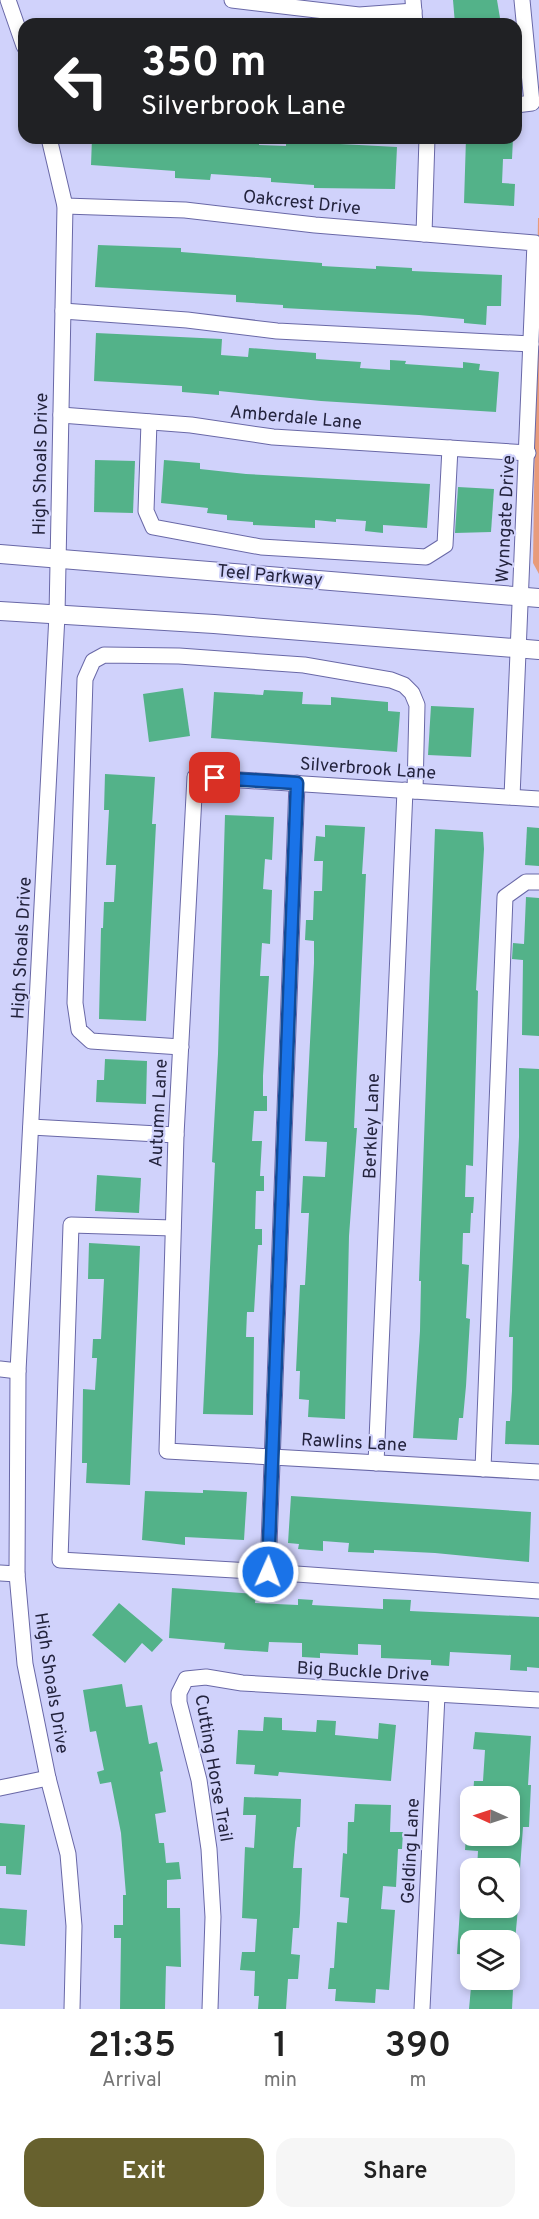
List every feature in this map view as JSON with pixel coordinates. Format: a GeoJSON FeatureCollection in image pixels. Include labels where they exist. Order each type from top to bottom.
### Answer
{"type":"FeatureCollection","features":[{"type":"Feature","properties":{"kind":"main road","name":"Teel Parkway"},"geometry":{"type":"LineString","coordinates":[[0,554],[58,557],[530,598]]}},
{"type":"Feature","properties":{"kind":"main road"},"geometry":{"type":"LineString","coordinates":[[0,611],[539,650]]}},
{"type":"Feature","properties":{"kind":"street"},"geometry":{"type":"LineString","coordinates":[[231,0],[359,15],[414,12]]}},
{"type":"Feature","properties":{"kind":"street"},"geometry":{"type":"LineString","coordinates":[[522,0],[532,103],[522,104]]}},
{"type":"Feature","properties":{"kind":"street"},"geometry":{"type":"LineString","coordinates":[[13,1],[18,21]]}},
{"type":"Feature","properties":{"kind":"street","name":"High Shoals Drive"},"geometry":{"type":"LineString","coordinates":[[50,144],[65,206],[57,615],[18,1371],[17,1574],[25,1664],[48,1778],[68,1854],[74,1926],[72,2009]]}},
{"type":"Feature","properties":{"kind":"street"},"geometry":{"type":"LineString","coordinates":[[424,234],[427,144]]}},
{"type":"Feature","properties":{"kind":"street","name":"Oakcrest Drive"},"geometry":{"type":"LineString","coordinates":[[65,206],[185,210],[535,243]]}},
{"type":"Feature","properties":{"kind":"street","name":"Wynngate Drive"},"geometry":{"type":"LineString","coordinates":[[512,797],[520,648],[530,598],[528,453],[535,243]]}},
{"type":"Feature","properties":{"kind":"street"},"geometry":{"type":"LineString","coordinates":[[63,311],[277,330],[531,345]]}},
{"type":"Feature","properties":{"kind":"street","name":"Amberdale Lane"},"geometry":{"type":"LineString","coordinates":[[61,415],[149,422],[273,437],[528,453]]}},
{"type":"Feature","properties":{"kind":"street"},"geometry":{"type":"LineString","coordinates":[[149,422],[146,511],[153,527],[261,547],[426,557],[445,545],[450,448]]}},
{"type":"Feature","properties":{"kind":"street","name":"Berkley Lane"},"geometry":{"type":"LineString","coordinates":[[181,1047],[91,1041],[79,1030],[75,1003],[85,679],[93,661],[104,655],[179,656],[304,665],[353,671],[404,684],[412,693],[417,705],[410,791],[376,1463]]}},
{"type":"Feature","properties":{"kind":"street","name":"Silverbrook Lane"},"geometry":{"type":"LineString","coordinates":[[195,777],[539,799]]}},
{"type":"Feature","properties":{"kind":"street","name":"Autumn Lane"},"geometry":{"type":"LineString","coordinates":[[167,1451],[176,1135],[195,777]]}},
{"type":"Feature","properties":{"kind":"street"},"geometry":{"type":"LineString","coordinates":[[268,1572],[297,783]]}},
{"type":"Feature","properties":{"kind":"street"},"geometry":{"type":"LineString","coordinates":[[483,1469],[504,897],[526,882],[539,882]]}},
{"type":"Feature","properties":{"kind":"street"},"geometry":{"type":"LineString","coordinates":[[31,1126],[176,1135]]}},
{"type":"Feature","properties":{"kind":"street"},"geometry":{"type":"LineString","coordinates":[[173,1228],[71,1225],[60,1560],[539,1591]]}},
{"type":"Feature","properties":{"kind":"street"},"geometry":{"type":"LineString","coordinates":[[0,1369],[18,1371]]}},
{"type":"Feature","properties":{"kind":"street","name":"Rawlins Lane"},"geometry":{"type":"LineString","coordinates":[[167,1451],[539,1473]]}},
{"type":"Feature","properties":{"kind":"street"},"geometry":{"type":"LineString","coordinates":[[0,1573],[17,1574]]}},
{"type":"Feature","properties":{"kind":"street","name":"Big Buckle Drive"},"geometry":{"type":"LineString","coordinates":[[186,1679],[206,1677],[242,1683],[539,1700]]}},
{"type":"Feature","properties":{"kind":"street","name":"Cutting Horse Trail"},"geometry":{"type":"LineString","coordinates":[[186,1679],[178,1693],[179,1702],[200,1788],[211,1874],[210,2009]]}},
{"type":"Feature","properties":{"kind":"street","name":"Gelding Lane"},"geometry":{"type":"LineString","coordinates":[[422,2009],[437,1695]]}},
{"type":"Feature","properties":{"kind":"street"},"geometry":{"type":"LineString","coordinates":[[0,1788],[48,1778]]}},
{"type":"Feature","properties":{"kind":"shaded area"},"geometry":{"type":"Polygon","coordinates":[[[539,218],[539,574],[533,563],[539,218]]]}},
{"type":"Feature","properties":{"kind":"building"},"geometry":{"type":"Polygon","coordinates":[[[453,0],[497,0],[500,18],[454,18],[453,0]]]}},
{"type":"Feature","properties":{"kind":"building"},"geometry":{"type":"Polygon","coordinates":[[[92,144],[286,146],[286,144],[340,144],[397,147],[395,189],[314,188],[314,185],[271,182],[271,178],[211,174],[210,180],[175,178],[175,171],[91,165],[92,144]]]}},
{"type":"Feature","properties":{"kind":"building"},"geometry":{"type":"Polygon","coordinates":[[[466,144],[513,144],[512,159],[503,159],[502,183],[515,184],[514,206],[464,203],[466,144]]]}},
{"type":"Feature","properties":{"kind":"building"},"geometry":{"type":"Polygon","coordinates":[[[98,245],[181,248],[181,252],[322,263],[322,266],[376,269],[376,266],[412,268],[412,271],[502,275],[501,306],[487,306],[486,325],[464,323],[464,319],[419,315],[283,308],[283,305],[236,302],[236,295],[95,287],[98,245]]]}},
{"type":"Feature","properties":{"kind":"building"},"geometry":{"type":"Polygon","coordinates":[[[96,333],[222,339],[221,355],[248,357],[249,348],[316,353],[316,359],[361,362],[360,368],[390,370],[390,360],[406,361],[405,364],[463,368],[463,362],[480,364],[479,370],[499,372],[496,412],[321,401],[219,391],[219,395],[182,392],[182,386],[94,381],[96,333]]]}},
{"type":"Feature","properties":{"kind":"building"},"geometry":{"type":"Polygon","coordinates":[[[95,460],[135,461],[133,513],[94,512],[95,460]]]}},
{"type":"Feature","properties":{"kind":"building"},"geometry":{"type":"Polygon","coordinates":[[[164,460],[200,463],[200,469],[246,474],[430,484],[427,528],[383,525],[383,533],[365,531],[366,521],[336,519],[336,522],[315,520],[315,528],[253,525],[253,522],[227,520],[227,515],[207,513],[208,508],[161,503],[164,460]]]}},
{"type":"Feature","properties":{"kind":"building"},"geometry":{"type":"Polygon","coordinates":[[[458,487],[494,489],[491,532],[455,533],[458,487]]]}},
{"type":"Feature","properties":{"kind":"building"},"geometry":{"type":"Polygon","coordinates":[[[183,688],[190,736],[149,742],[143,694],[183,688]]]}},
{"type":"Feature","properties":{"kind":"building"},"geometry":{"type":"Polygon","coordinates":[[[264,690],[303,692],[302,704],[331,705],[331,697],[388,702],[388,711],[400,712],[397,752],[211,738],[214,692],[263,695],[264,690]]]}},
{"type":"Feature","properties":{"kind":"building"},"geometry":{"type":"Polygon","coordinates":[[[431,706],[474,708],[471,757],[428,755],[431,706]]]}},
{"type":"Feature","properties":{"kind":"building"},"geometry":{"type":"Polygon","coordinates":[[[105,774],[155,777],[152,824],[156,824],[146,1021],[99,1019],[101,928],[103,928],[104,902],[114,902],[116,865],[106,865],[109,810],[104,810],[105,774]]]}},
{"type":"Feature","properties":{"kind":"building"},"geometry":{"type":"Polygon","coordinates":[[[225,815],[274,817],[272,860],[265,859],[263,889],[272,890],[270,944],[262,943],[260,976],[269,976],[263,1076],[263,1096],[267,1096],[267,1111],[254,1111],[252,1141],[262,1141],[260,1176],[264,1176],[264,1191],[256,1191],[255,1229],[262,1229],[262,1245],[258,1245],[254,1312],[247,1312],[246,1337],[254,1337],[253,1415],[203,1414],[215,1163],[212,1162],[218,1054],[225,815]]]}},
{"type":"Feature","properties":{"kind":"building"},"geometry":{"type":"Polygon","coordinates":[[[325,825],[365,827],[362,874],[366,874],[354,1128],[357,1128],[349,1236],[345,1419],[308,1417],[309,1400],[299,1399],[300,1371],[296,1371],[300,1285],[305,1285],[309,1213],[301,1213],[303,1176],[325,1177],[327,1142],[305,1141],[314,963],[314,941],[305,940],[306,920],[313,920],[314,891],[322,891],[323,861],[314,861],[316,836],[325,837],[325,825]]]}},
{"type":"Feature","properties":{"kind":"building"},"geometry":{"type":"Polygon","coordinates":[[[527,827],[539,828],[539,866],[525,865],[527,827]]]}},
{"type":"Feature","properties":{"kind":"building"},"geometry":{"type":"Polygon","coordinates":[[[435,829],[483,832],[484,849],[476,990],[478,991],[473,1166],[466,1165],[465,1197],[474,1197],[470,1233],[463,1233],[462,1264],[469,1265],[466,1318],[470,1319],[463,1418],[459,1418],[457,1440],[413,1438],[420,1331],[421,1281],[419,1281],[435,829]]]}},
{"type":"Feature","properties":{"kind":"building"},"geometry":{"type":"Polygon","coordinates":[[[526,897],[539,898],[539,1036],[522,1035],[523,960],[512,959],[513,943],[524,944],[526,897]]]}},
{"type":"Feature","properties":{"kind":"building"},"geometry":{"type":"Polygon","coordinates":[[[105,1059],[147,1061],[146,1104],[96,1102],[97,1080],[104,1080],[105,1059]]]}},
{"type":"Feature","properties":{"kind":"building"},"geometry":{"type":"Polygon","coordinates":[[[519,1068],[539,1069],[539,1445],[505,1444],[506,1421],[510,1421],[512,1391],[513,1337],[509,1337],[519,1137],[519,1068]]]}},
{"type":"Feature","properties":{"kind":"building"},"geometry":{"type":"Polygon","coordinates":[[[97,1175],[141,1178],[139,1213],[95,1211],[97,1175]]]}},
{"type":"Feature","properties":{"kind":"building"},"geometry":{"type":"Polygon","coordinates":[[[89,1243],[140,1246],[130,1485],[86,1483],[87,1463],[82,1463],[83,1389],[95,1390],[97,1358],[92,1358],[93,1339],[101,1339],[104,1279],[88,1279],[89,1243]]]}},
{"type":"Feature","properties":{"kind":"building"},"geometry":{"type":"Polygon","coordinates":[[[203,1490],[247,1492],[244,1540],[185,1537],[185,1545],[142,1540],[145,1491],[203,1493],[203,1490]]]}},
{"type":"Feature","properties":{"kind":"building"},"geometry":{"type":"Polygon","coordinates":[[[291,1496],[531,1512],[529,1562],[435,1553],[374,1550],[374,1553],[348,1552],[349,1543],[323,1541],[323,1551],[298,1549],[299,1544],[288,1543],[291,1496]]]}},
{"type":"Feature","properties":{"kind":"building"},"geometry":{"type":"Polygon","coordinates":[[[172,1588],[256,1594],[255,1603],[298,1605],[298,1599],[313,1600],[312,1605],[383,1609],[383,1599],[411,1600],[410,1611],[539,1617],[539,1668],[527,1667],[527,1671],[510,1670],[511,1655],[450,1652],[449,1666],[431,1665],[431,1660],[381,1658],[381,1645],[358,1644],[358,1655],[320,1653],[320,1658],[302,1657],[302,1643],[269,1642],[268,1652],[224,1649],[225,1643],[169,1638],[172,1588]]]}},
{"type":"Feature","properties":{"kind":"building"},"geometry":{"type":"Polygon","coordinates":[[[119,1603],[163,1640],[152,1652],[142,1643],[125,1663],[92,1635],[119,1603]]]}},
{"type":"Feature","properties":{"kind":"building"},"geometry":{"type":"Polygon","coordinates":[[[122,1684],[126,1707],[142,1705],[149,1744],[157,1742],[163,1771],[160,1772],[166,1812],[155,1814],[159,1843],[164,1843],[166,1863],[179,1862],[181,1879],[167,1880],[167,1908],[180,1908],[181,1967],[166,1966],[165,2009],[120,2009],[121,1938],[114,1938],[114,1925],[123,1925],[123,1895],[126,1895],[121,1833],[111,1782],[100,1784],[97,1772],[104,1770],[96,1731],[90,1732],[83,1690],[122,1684]]]}},
{"type":"Feature","properties":{"kind":"building"},"geometry":{"type":"Polygon","coordinates":[[[264,1717],[282,1718],[282,1730],[316,1732],[317,1720],[336,1721],[335,1735],[378,1739],[379,1723],[396,1725],[391,1781],[279,1772],[278,1776],[254,1774],[255,1765],[236,1764],[238,1730],[263,1731],[264,1717]]]}},
{"type":"Feature","properties":{"kind":"building"},"geometry":{"type":"Polygon","coordinates":[[[475,1732],[531,1736],[528,1785],[531,1785],[529,1827],[523,1827],[520,1869],[520,1858],[478,1858],[478,1851],[465,1850],[465,1846],[520,1846],[520,1786],[474,1786],[474,1781],[483,1781],[485,1750],[473,1749],[475,1732]]]}},
{"type":"Feature","properties":{"kind":"building"},"geometry":{"type":"Polygon","coordinates":[[[244,1797],[301,1799],[300,1827],[297,1827],[293,1868],[302,1868],[300,1913],[299,1928],[293,1928],[291,1954],[300,1955],[298,1979],[288,1979],[286,2009],[258,2009],[259,1996],[254,1996],[255,1971],[240,1970],[242,1952],[255,1952],[257,1919],[242,1918],[245,1847],[254,1848],[256,1815],[243,1815],[244,1797]]]}},
{"type":"Feature","properties":{"kind":"building"},"geometry":{"type":"Polygon","coordinates":[[[355,1804],[391,1805],[390,1832],[403,1832],[402,1849],[398,1849],[396,1887],[383,1886],[381,1909],[395,1910],[389,1990],[376,1989],[375,2003],[335,2001],[336,1989],[328,1989],[330,1968],[334,1968],[337,1922],[347,1923],[349,1898],[340,1897],[343,1853],[347,1854],[348,1822],[354,1822],[355,1804]]]}},
{"type":"Feature","properties":{"kind":"building"},"geometry":{"type":"Polygon","coordinates":[[[0,1823],[25,1825],[21,1875],[6,1874],[6,1866],[0,1866],[0,1823]]]}},
{"type":"Feature","properties":{"kind":"building"},"geometry":{"type":"Polygon","coordinates":[[[0,1908],[27,1910],[25,1946],[0,1944],[0,1908]]]}},
{"type":"Feature","properties":{"kind":"building"},"geometry":{"type":"Polygon","coordinates":[[[460,1909],[460,1918],[517,1918],[516,1930],[460,1930],[460,1954],[457,1954],[460,1909]]]}},
{"type":"Feature","properties":{"kind":"building"},"geometry":{"type":"Polygon","coordinates":[[[471,1990],[513,1990],[512,2009],[469,2009],[471,1990]]]}},
{"type":"Feature","properties":{"kind":"route"},"geometry":{"type":"LineString","coordinates":[[215,778],[297,783],[268,1572]]}}]}
